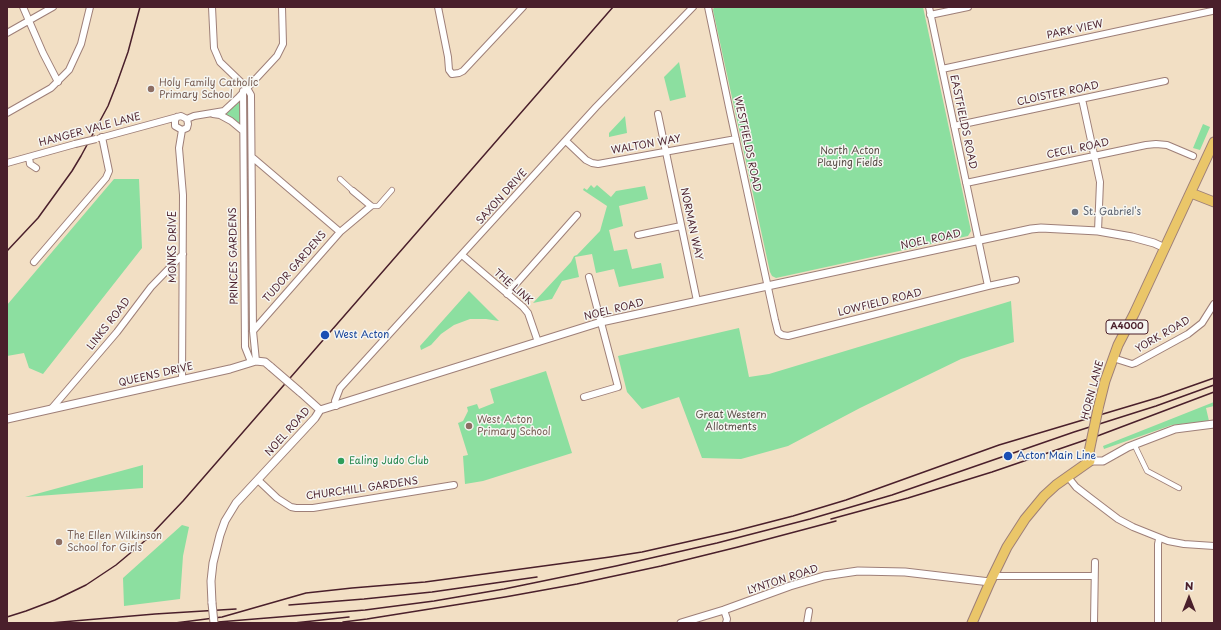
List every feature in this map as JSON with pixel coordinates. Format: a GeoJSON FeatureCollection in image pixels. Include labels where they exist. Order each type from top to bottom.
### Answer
{"type":"FeatureCollection","features":[{"type":"Feature","properties":{"kind":"main road","name":"HORN LANE"},"geometry":{"type":"LineString","coordinates":[[1089,456],[1098,409],[1112,358],[1214,142]]}},
{"type":"Feature","properties":{"kind":"main road"},"geometry":{"type":"LineString","coordinates":[[1191,193],[1214,202]]}},
{"type":"Feature","properties":{"kind":"main road"},"geometry":{"type":"LineString","coordinates":[[972,623],[1007,547],[1025,519],[1044,496],[1068,477],[1089,456]]}},
{"type":"Feature","properties":{"kind":"street"},"geometry":{"type":"LineString","coordinates":[[23,7],[43,53],[58,82]]}},
{"type":"Feature","properties":{"kind":"street"},"geometry":{"type":"LineString","coordinates":[[7,33],[53,7]]}},
{"type":"Feature","properties":{"kind":"street"},"geometry":{"type":"LineString","coordinates":[[7,113],[51,88],[70,70],[82,44],[90,7]]}},
{"type":"Feature","properties":{"kind":"street"},"geometry":{"type":"LineString","coordinates":[[212,7],[214,48],[220,62],[245,90]]}},
{"type":"Feature","properties":{"kind":"street"},"geometry":{"type":"LineString","coordinates":[[187,119],[194,116],[224,111],[277,56],[283,44],[282,7]]}},
{"type":"Feature","properties":{"kind":"street"},"geometry":{"type":"LineString","coordinates":[[438,7],[448,57],[449,70],[452,74],[455,74],[463,71],[523,7]]}},
{"type":"Feature","properties":{"kind":"street","name":"SAXON DRIVE"},"geometry":{"type":"LineString","coordinates":[[336,406],[335,401],[340,388],[566,142],[596,107],[693,7]]}},
{"type":"Feature","properties":{"kind":"street","name":"WESTFIELDS ROAD"},"geometry":{"type":"LineString","coordinates":[[708,7],[768,285]]}},
{"type":"Feature","properties":{"kind":"street","name":"EASTFIELDS ROAD"},"geometry":{"type":"LineString","coordinates":[[928,7],[978,241]]}},
{"type":"Feature","properties":{"kind":"street"},"geometry":{"type":"LineString","coordinates":[[930,15],[968,7]]}},
{"type":"Feature","properties":{"kind":"street","name":"PARK VIEW"},"geometry":{"type":"LineString","coordinates":[[942,69],[1204,10],[1212,11]]}},
{"type":"Feature","properties":{"kind":"street","name":"CLOISTER ROAD"},"geometry":{"type":"LineString","coordinates":[[954,126],[1165,81]]}},
{"type":"Feature","properties":{"kind":"street","name":"PRINCES GARDENS"},"geometry":{"type":"LineString","coordinates":[[245,90],[243,131],[245,347],[253,361]]}},
{"type":"Feature","properties":{"kind":"street","name":"PRINCES GARDENS"},"geometry":{"type":"LineString","coordinates":[[245,90],[251,94],[253,361]]}},
{"type":"Feature","properties":{"kind":"street"},"geometry":{"type":"LineString","coordinates":[[1082,99],[1100,182],[1098,231]]}},
{"type":"Feature","properties":{"kind":"street"},"geometry":{"type":"LineString","coordinates":[[212,114],[220,115],[231,120],[243,131]]}},
{"type":"Feature","properties":{"kind":"street","name":"NORMAN WAY"},"geometry":{"type":"LineString","coordinates":[[658,114],[697,301]]}},
{"type":"Feature","properties":{"kind":"street"},"geometry":{"type":"LineString","coordinates":[[183,116],[187,119],[188,126],[185,129],[182,130],[175,126],[176,118],[183,116]]}},
{"type":"Feature","properties":{"kind":"street","name":"HANGER VALE LANE"},"geometry":{"type":"LineString","coordinates":[[7,163],[176,118]]}},
{"type":"Feature","properties":{"kind":"street","name":"MONKS DRIVE"},"geometry":{"type":"LineString","coordinates":[[182,130],[179,148],[183,195],[182,380]]}},
{"type":"Feature","properties":{"kind":"street"},"geometry":{"type":"LineString","coordinates":[[34,262],[106,178],[109,171],[99,138]]}},
{"type":"Feature","properties":{"kind":"street","name":"WALTON WAY"},"geometry":{"type":"LineString","coordinates":[[566,142],[586,160],[602,164],[736,139]]}},
{"type":"Feature","properties":{"kind":"street","name":"CECIL ROAD"},"geometry":{"type":"LineString","coordinates":[[966,183],[1095,155],[1156,144],[1167,145],[1193,156]]}},
{"type":"Feature","properties":{"kind":"street"},"geometry":{"type":"LineString","coordinates":[[243,148],[252,148]]}},
{"type":"Feature","properties":{"kind":"street"},"geometry":{"type":"LineString","coordinates":[[29,157],[30,164],[36,168]]}},
{"type":"Feature","properties":{"kind":"street","name":"TUDOR GARDENS"},"geometry":{"type":"LineString","coordinates":[[252,157],[340,232],[253,331]]}},
{"type":"Feature","properties":{"kind":"street"},"geometry":{"type":"LineString","coordinates":[[340,179],[371,206],[378,206],[392,190]]}},
{"type":"Feature","properties":{"kind":"street"},"geometry":{"type":"LineString","coordinates":[[340,232],[371,206]]}},
{"type":"Feature","properties":{"kind":"street"},"geometry":{"type":"LineString","coordinates":[[507,294],[577,215]]}},
{"type":"Feature","properties":{"kind":"street"},"geometry":{"type":"LineString","coordinates":[[638,235],[682,226]]}},
{"type":"Feature","properties":{"kind":"street","name":"NOEL ROAD"},"geometry":{"type":"LineString","coordinates":[[214,623],[211,581],[213,563],[225,521],[236,503],[315,418],[320,410],[601,322],[1036,228],[1098,231],[1132,237],[1165,248]]}},
{"type":"Feature","properties":{"kind":"street"},"geometry":{"type":"LineString","coordinates":[[978,241],[988,286],[1016,280]]}},
{"type":"Feature","properties":{"kind":"street","name":"LINKS ROAD"},"geometry":{"type":"LineString","coordinates":[[52,408],[117,332],[151,287],[183,254]]}},
{"type":"Feature","properties":{"kind":"street","name":"THE LINK"},"geometry":{"type":"LineString","coordinates":[[462,255],[528,313],[538,342]]}},
{"type":"Feature","properties":{"kind":"street"},"geometry":{"type":"LineString","coordinates":[[584,397],[618,387],[589,277]]}},
{"type":"Feature","properties":{"kind":"street","name":"LOWFIELD ROAD"},"geometry":{"type":"LineString","coordinates":[[768,285],[778,332],[782,335],[788,336],[988,286]]}},
{"type":"Feature","properties":{"kind":"street","name":"YORK ROAD"},"geometry":{"type":"LineString","coordinates":[[1112,358],[1132,364],[1135,363],[1188,334],[1202,323],[1214,304]]}},
{"type":"Feature","properties":{"kind":"street"},"geometry":{"type":"LineString","coordinates":[[253,361],[265,362],[320,410]]}},
{"type":"Feature","properties":{"kind":"street","name":"QUEENS DRIVE"},"geometry":{"type":"LineString","coordinates":[[7,418],[230,369],[253,361]]}},
{"type":"Feature","properties":{"kind":"street"},"geometry":{"type":"LineString","coordinates":[[1089,456],[1103,460],[1134,444],[1175,429],[1214,424]]}},
{"type":"Feature","properties":{"kind":"street"},"geometry":{"type":"LineString","coordinates":[[1134,444],[1148,471],[1179,488]]}},
{"type":"Feature","properties":{"kind":"street"},"geometry":{"type":"LineString","coordinates":[[1068,477],[1076,487],[1118,519],[1133,527],[1159,539],[1184,544],[1214,546]]}},
{"type":"Feature","properties":{"kind":"street","name":"CHURCHILL GARDENS"},"geometry":{"type":"LineString","coordinates":[[258,480],[277,498],[291,507],[296,508],[313,508],[454,485]]}},
{"type":"Feature","properties":{"kind":"street"},"geometry":{"type":"LineString","coordinates":[[1158,623],[1159,539]]}},
{"type":"Feature","properties":{"kind":"street"},"geometry":{"type":"LineString","coordinates":[[1094,562],[1094,623]]}},
{"type":"Feature","properties":{"kind":"street","name":"LYNTON ROAD"},"geometry":{"type":"LineString","coordinates":[[681,623],[824,576],[858,571],[905,572],[991,579]]}},
{"type":"Feature","properties":{"kind":"street"},"geometry":{"type":"LineString","coordinates":[[991,579],[1094,576]]}},
{"type":"Feature","properties":{"kind":"street"},"geometry":{"type":"LineString","coordinates":[[724,610],[727,619],[726,623]]}},
{"type":"Feature","properties":{"kind":"street"},"geometry":{"type":"LineString","coordinates":[[807,623],[809,611]]}},
{"type":"Feature","properties":{"kind":"green space","name":"North Acton Playing Fields"},"geometry":{"type":"Polygon","coordinates":[[[714,7],[923,7],[971,231],[968,236],[776,278],[772,276],[713,10],[714,7]]]}},
{"type":"Feature","properties":{"kind":"green space"},"geometry":{"type":"Polygon","coordinates":[[[679,62],[686,97],[670,101],[664,77],[679,62]]]}},
{"type":"Feature","properties":{"kind":"green space"},"geometry":{"type":"Polygon","coordinates":[[[239,101],[240,125],[223,114],[229,111],[239,101]]]}},
{"type":"Feature","properties":{"kind":"green space"},"geometry":{"type":"Polygon","coordinates":[[[625,116],[627,133],[609,137],[609,133],[625,116]]]}},
{"type":"Feature","properties":{"kind":"green space"},"geometry":{"type":"Polygon","coordinates":[[[1203,124],[1210,127],[1200,150],[1193,148],[1203,124]]]}},
{"type":"Feature","properties":{"kind":"green space"},"geometry":{"type":"Polygon","coordinates":[[[114,179],[139,179],[142,248],[43,374],[29,368],[24,353],[7,356],[7,305],[114,179]]]}},
{"type":"Feature","properties":{"kind":"green space"},"geometry":{"type":"Polygon","coordinates":[[[591,185],[594,188],[597,185],[611,197],[616,191],[645,186],[648,199],[619,206],[623,226],[609,230],[614,251],[627,249],[632,269],[661,263],[664,278],[619,287],[614,269],[596,273],[592,254],[575,257],[579,277],[562,281],[552,299],[533,303],[571,262],[574,256],[577,255],[600,231],[607,206],[583,190],[584,188],[587,190],[591,185]]]}},
{"type":"Feature","properties":{"kind":"green space"},"geometry":{"type":"Polygon","coordinates":[[[469,291],[499,321],[470,319],[454,325],[441,334],[431,345],[421,350],[420,346],[469,291]]]}},
{"type":"Feature","properties":{"kind":"green space","name":"Great Western Allotments"},"geometry":{"type":"Polygon","coordinates":[[[1011,301],[1014,342],[961,359],[860,408],[788,446],[741,459],[702,458],[679,397],[642,409],[627,392],[618,356],[739,328],[749,377],[769,374],[1011,301]]]}},
{"type":"Feature","properties":{"kind":"green space"},"geometry":{"type":"Polygon","coordinates":[[[546,371],[572,453],[483,481],[465,484],[463,456],[468,455],[458,423],[463,421],[468,411],[467,407],[477,404],[479,409],[494,403],[490,389],[546,371]]]}},
{"type":"Feature","properties":{"kind":"green space"},"geometry":{"type":"Polygon","coordinates":[[[1214,402],[1214,406],[1206,408],[1209,421],[1172,425],[1104,449],[1103,446],[1214,402]]]}},
{"type":"Feature","properties":{"kind":"green space"},"geometry":{"type":"Polygon","coordinates":[[[143,465],[143,488],[25,497],[143,465]]]}},
{"type":"Feature","properties":{"kind":"green space"},"geometry":{"type":"Polygon","coordinates":[[[182,525],[189,527],[183,556],[180,599],[124,606],[123,578],[182,525]]]}},
{"type":"Feature","properties":{"kind":"railway"},"geometry":{"type":"LineString","coordinates":[[7,251],[38,218],[81,156],[108,106],[128,52],[140,7]]}},
{"type":"Feature","properties":{"kind":"railway"},"geometry":{"type":"LineString","coordinates":[[7,617],[55,600],[86,585],[116,565],[147,539],[183,501],[613,7]]}},
{"type":"Feature","properties":{"kind":"railway"},"geometry":{"type":"LineString","coordinates":[[175,623],[222,617],[306,593],[425,582],[610,557],[642,552],[735,531],[846,500],[999,445],[1160,397],[1214,378]]}},
{"type":"Feature","properties":{"kind":"railway"},"geometry":{"type":"LineString","coordinates":[[218,622],[365,610],[434,601],[504,589],[717,543],[810,519],[892,495],[1214,385]]}},
{"type":"Feature","properties":{"kind":"railway"},"geometry":{"type":"LineString","coordinates":[[831,519],[908,498],[992,472],[1100,435],[1214,392]]}},
{"type":"Feature","properties":{"kind":"railway"},"geometry":{"type":"LineString","coordinates":[[343,622],[505,597],[577,584],[661,566],[836,521]]}},
{"type":"Feature","properties":{"kind":"railway"},"geometry":{"type":"LineString","coordinates":[[289,605],[432,592],[537,577]]}},
{"type":"Feature","properties":{"kind":"railway"},"geometry":{"type":"LineString","coordinates":[[50,623],[236,609]]}},
{"type":"Feature","properties":{"kind":"railway"},"geometry":{"type":"LineString","coordinates":[[294,623],[349,617]]}},
{"type":"Feature","properties":{"kind":"place","name":"Holy Family Catholic Primary School"},"geometry":{"type":"Point","coordinates":[151,89]}},
{"type":"Feature","properties":{"kind":"place","name":"St. Gabriel's"},"geometry":{"type":"Point","coordinates":[1075,212]}},
{"type":"Feature","properties":{"kind":"place","name":"West Acton"},"geometry":{"type":"Point","coordinates":[325,335]}},
{"type":"Feature","properties":{"kind":"place","name":"West Acton Primary School"},"geometry":{"type":"Point","coordinates":[469,426]}},
{"type":"Feature","properties":{"kind":"place","name":"Acton Main Line"},"geometry":{"type":"Point","coordinates":[1008,456]}},
{"type":"Feature","properties":{"kind":"place","name":"Ealing Judo Club"},"geometry":{"type":"Point","coordinates":[341,461]}},
{"type":"Feature","properties":{"kind":"place","name":"The Ellen Wilkinson School for Girls"},"geometry":{"type":"Point","coordinates":[59,542]}}]}
